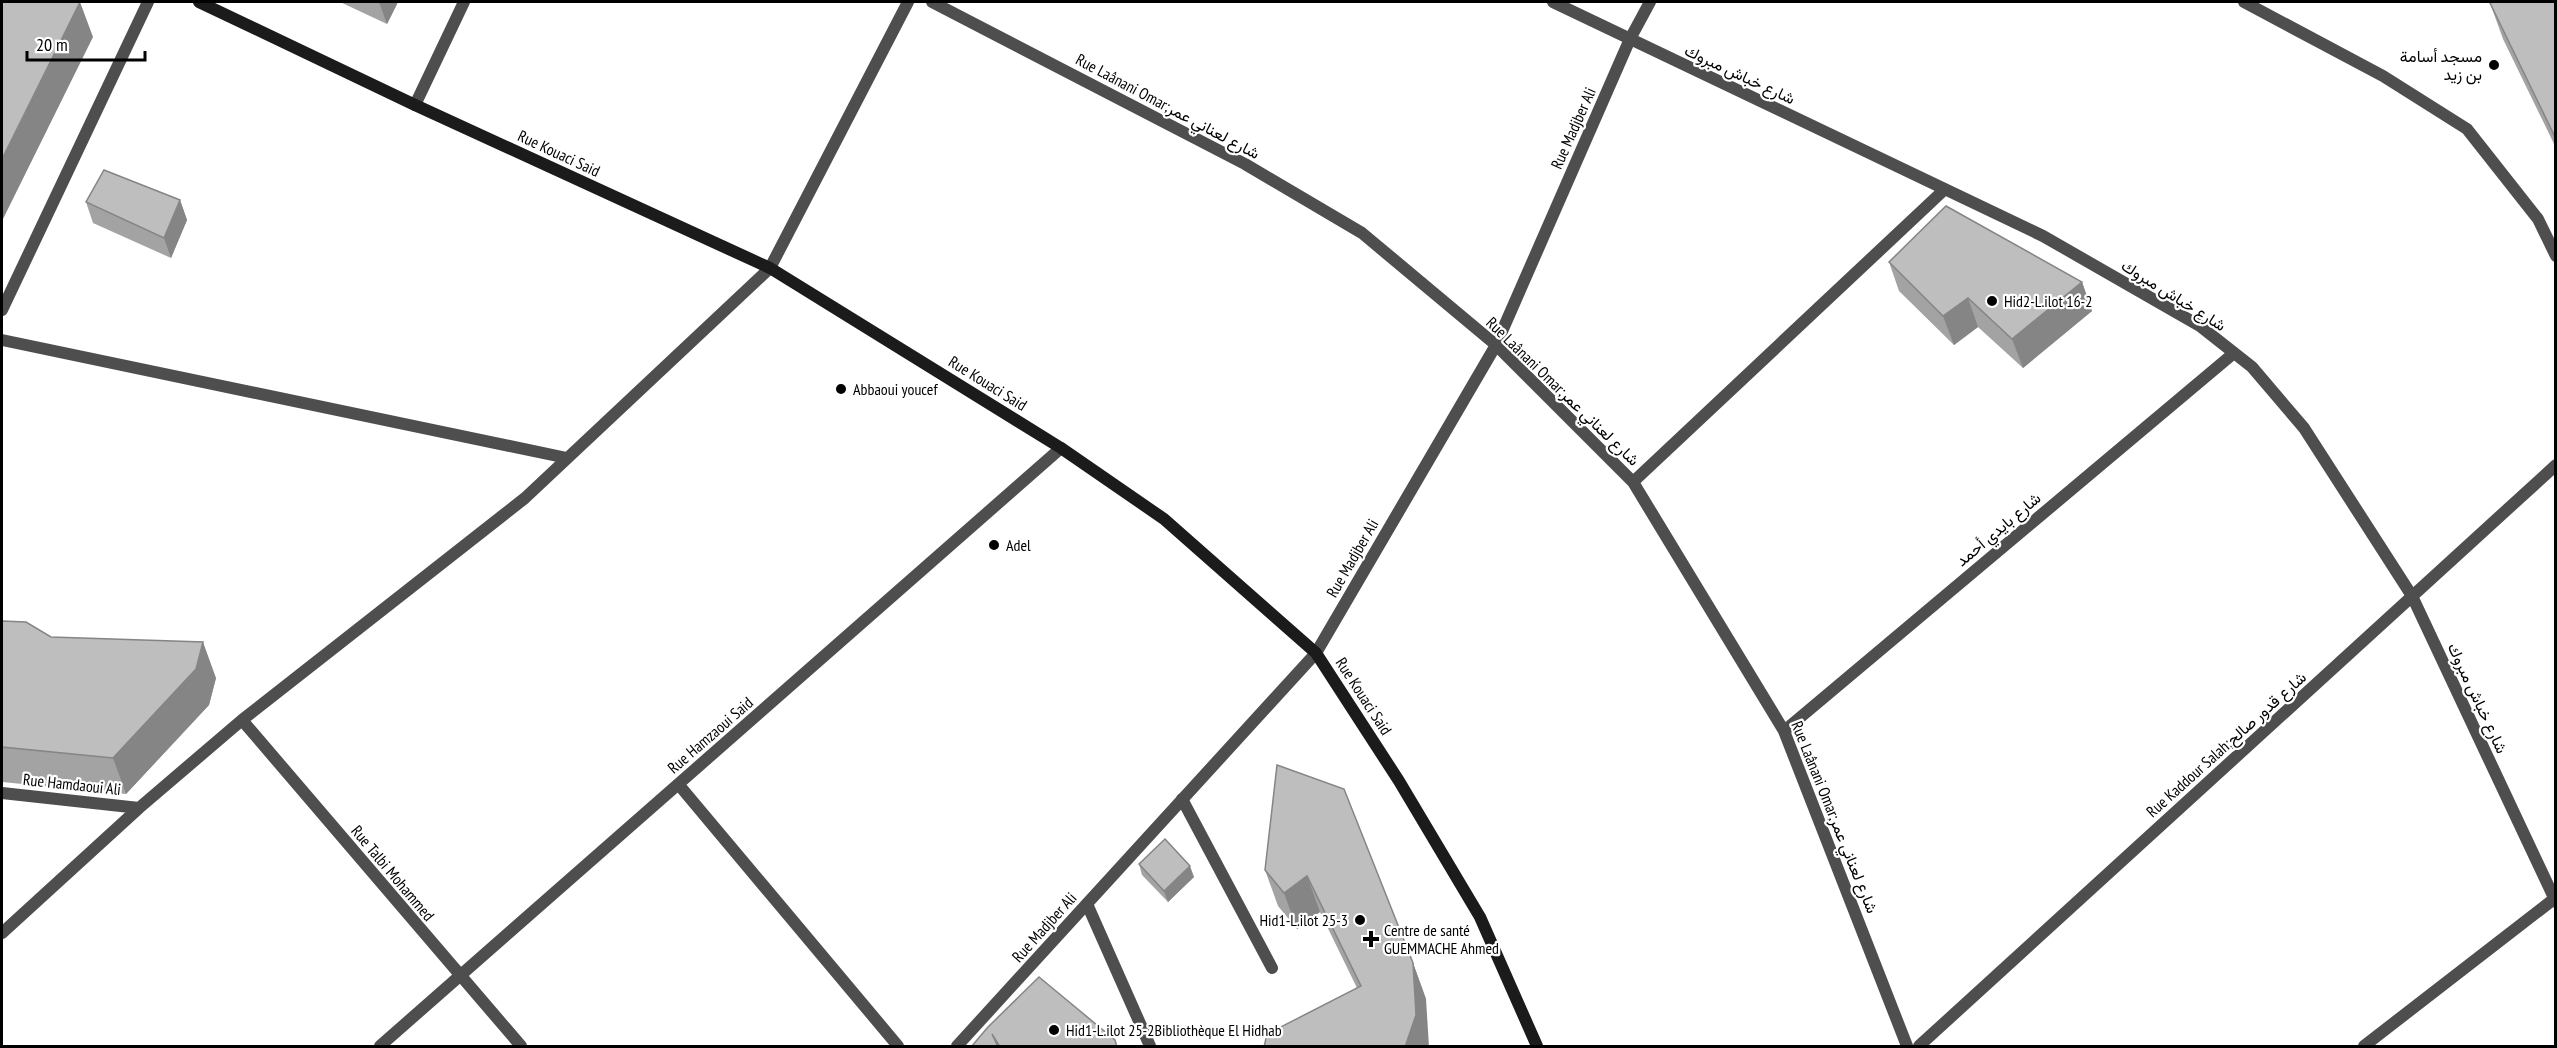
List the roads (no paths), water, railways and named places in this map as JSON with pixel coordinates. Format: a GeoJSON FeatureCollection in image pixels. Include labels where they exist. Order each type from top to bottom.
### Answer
{"type":"FeatureCollection","features":[{"type":"Feature","properties":{"kind":"street"},"geometry":{"type":"LineString","coordinates":[[2,310],[148,2]]}},
{"type":"Feature","properties":{"kind":"street","name":"Rue Kouaci Said"},"geometry":{"type":"LineString","coordinates":[[199,2],[415,105],[770,268],[1061,448],[1164,519],[1316,653],[1399,781],[1480,917],[1537,1047]]}},
{"type":"Feature","properties":{"kind":"street"},"geometry":{"type":"LineString","coordinates":[[415,105],[464,2]]}},
{"type":"Feature","properties":{"kind":"street"},"geometry":{"type":"LineString","coordinates":[[2,933],[139,808],[242,720],[525,498],[770,268],[909,2]]}},
{"type":"Feature","properties":{"kind":"street","name":"Rue Laânani Omar;شارع لعناني عمر"},"geometry":{"type":"LineString","coordinates":[[932,2],[1245,164],[1362,233],[1496,345],[1633,482],[1784,731],[1907,1047]]}},
{"type":"Feature","properties":{"kind":"street","name":"شارع خباش مبروك"},"geometry":{"type":"LineString","coordinates":[[1553,2],[2043,236],[2200,326],[2252,367],[2304,428],[2412,596],[2555,901]]}},
{"type":"Feature","properties":{"kind":"street","name":"Rue Madjber Ali"},"geometry":{"type":"LineString","coordinates":[[957,1047],[1316,653],[1496,345],[1630,39],[1650,2]]}},
{"type":"Feature","properties":{"kind":"street"},"geometry":{"type":"LineString","coordinates":[[2244,2],[2259,5],[2382,76],[2467,129],[2538,219],[2556,255]]}},
{"type":"Feature","properties":{"kind":"street"},"geometry":{"type":"LineString","coordinates":[[1633,482],[1945,189]]}},
{"type":"Feature","properties":{"kind":"street"},"geometry":{"type":"LineString","coordinates":[[2,340],[567,458]]}},
{"type":"Feature","properties":{"kind":"street","name":"شارع بايدي أحمد"},"geometry":{"type":"LineString","coordinates":[[1784,731],[2234,353]]}},
{"type":"Feature","properties":{"kind":"street","name":"Rue Hamzaoui Said"},"geometry":{"type":"LineString","coordinates":[[380,1047],[1061,448]]}},
{"type":"Feature","properties":{"kind":"street","name":"Rue Kaddour Salah;شارع قدور صالح"},"geometry":{"type":"LineString","coordinates":[[1919,1047],[2556,465]]}},
{"type":"Feature","properties":{"kind":"street","name":"Rue Talbi Mohammed"},"geometry":{"type":"LineString","coordinates":[[242,720],[521,1047]]}},
{"type":"Feature","properties":{"kind":"street"},"geometry":{"type":"LineString","coordinates":[[679,785],[898,1047]]}},
{"type":"Feature","properties":{"kind":"street","name":"Rue Hamdaoui Ali"},"geometry":{"type":"LineString","coordinates":[[2,793],[139,808]]}},
{"type":"Feature","properties":{"kind":"street"},"geometry":{"type":"LineString","coordinates":[[1182,799],[1272,968]]}},
{"type":"Feature","properties":{"kind":"street"},"geometry":{"type":"LineString","coordinates":[[2364,1047],[2555,901]]}},
{"type":"Feature","properties":{"kind":"street"},"geometry":{"type":"LineString","coordinates":[[1087,904],[1150,1047]]}},
{"type":"Feature","properties":{"kind":"place","name":"مسجد أسامة بن زيد"},"geometry":{"type":"Point","coordinates":[2494,65]}},
{"type":"Feature","properties":{"kind":"place","name":"Hid2-L.ilot 16-2"},"geometry":{"type":"Point","coordinates":[1992,301]}},
{"type":"Feature","properties":{"kind":"place","name":"Abbaoui youcef"},"geometry":{"type":"Point","coordinates":[841,389]}},
{"type":"Feature","properties":{"kind":"place","name":"Adel"},"geometry":{"type":"Point","coordinates":[994,545]}},
{"type":"Feature","properties":{"kind":"place","name":"Hid1-L.ilot 25-3"},"geometry":{"type":"Point","coordinates":[1360,920]}},
{"type":"Feature","properties":{"kind":"place","name":"Centre de santé GUEMMACHE Ahmed"},"geometry":{"type":"Point","coordinates":[1371,939]}},
{"type":"Feature","properties":{"kind":"place","name":"Hid1-L.ilot 25-2Bibliothèque El Hidhab"},"geometry":{"type":"Point","coordinates":[1054,1030]}}]}
